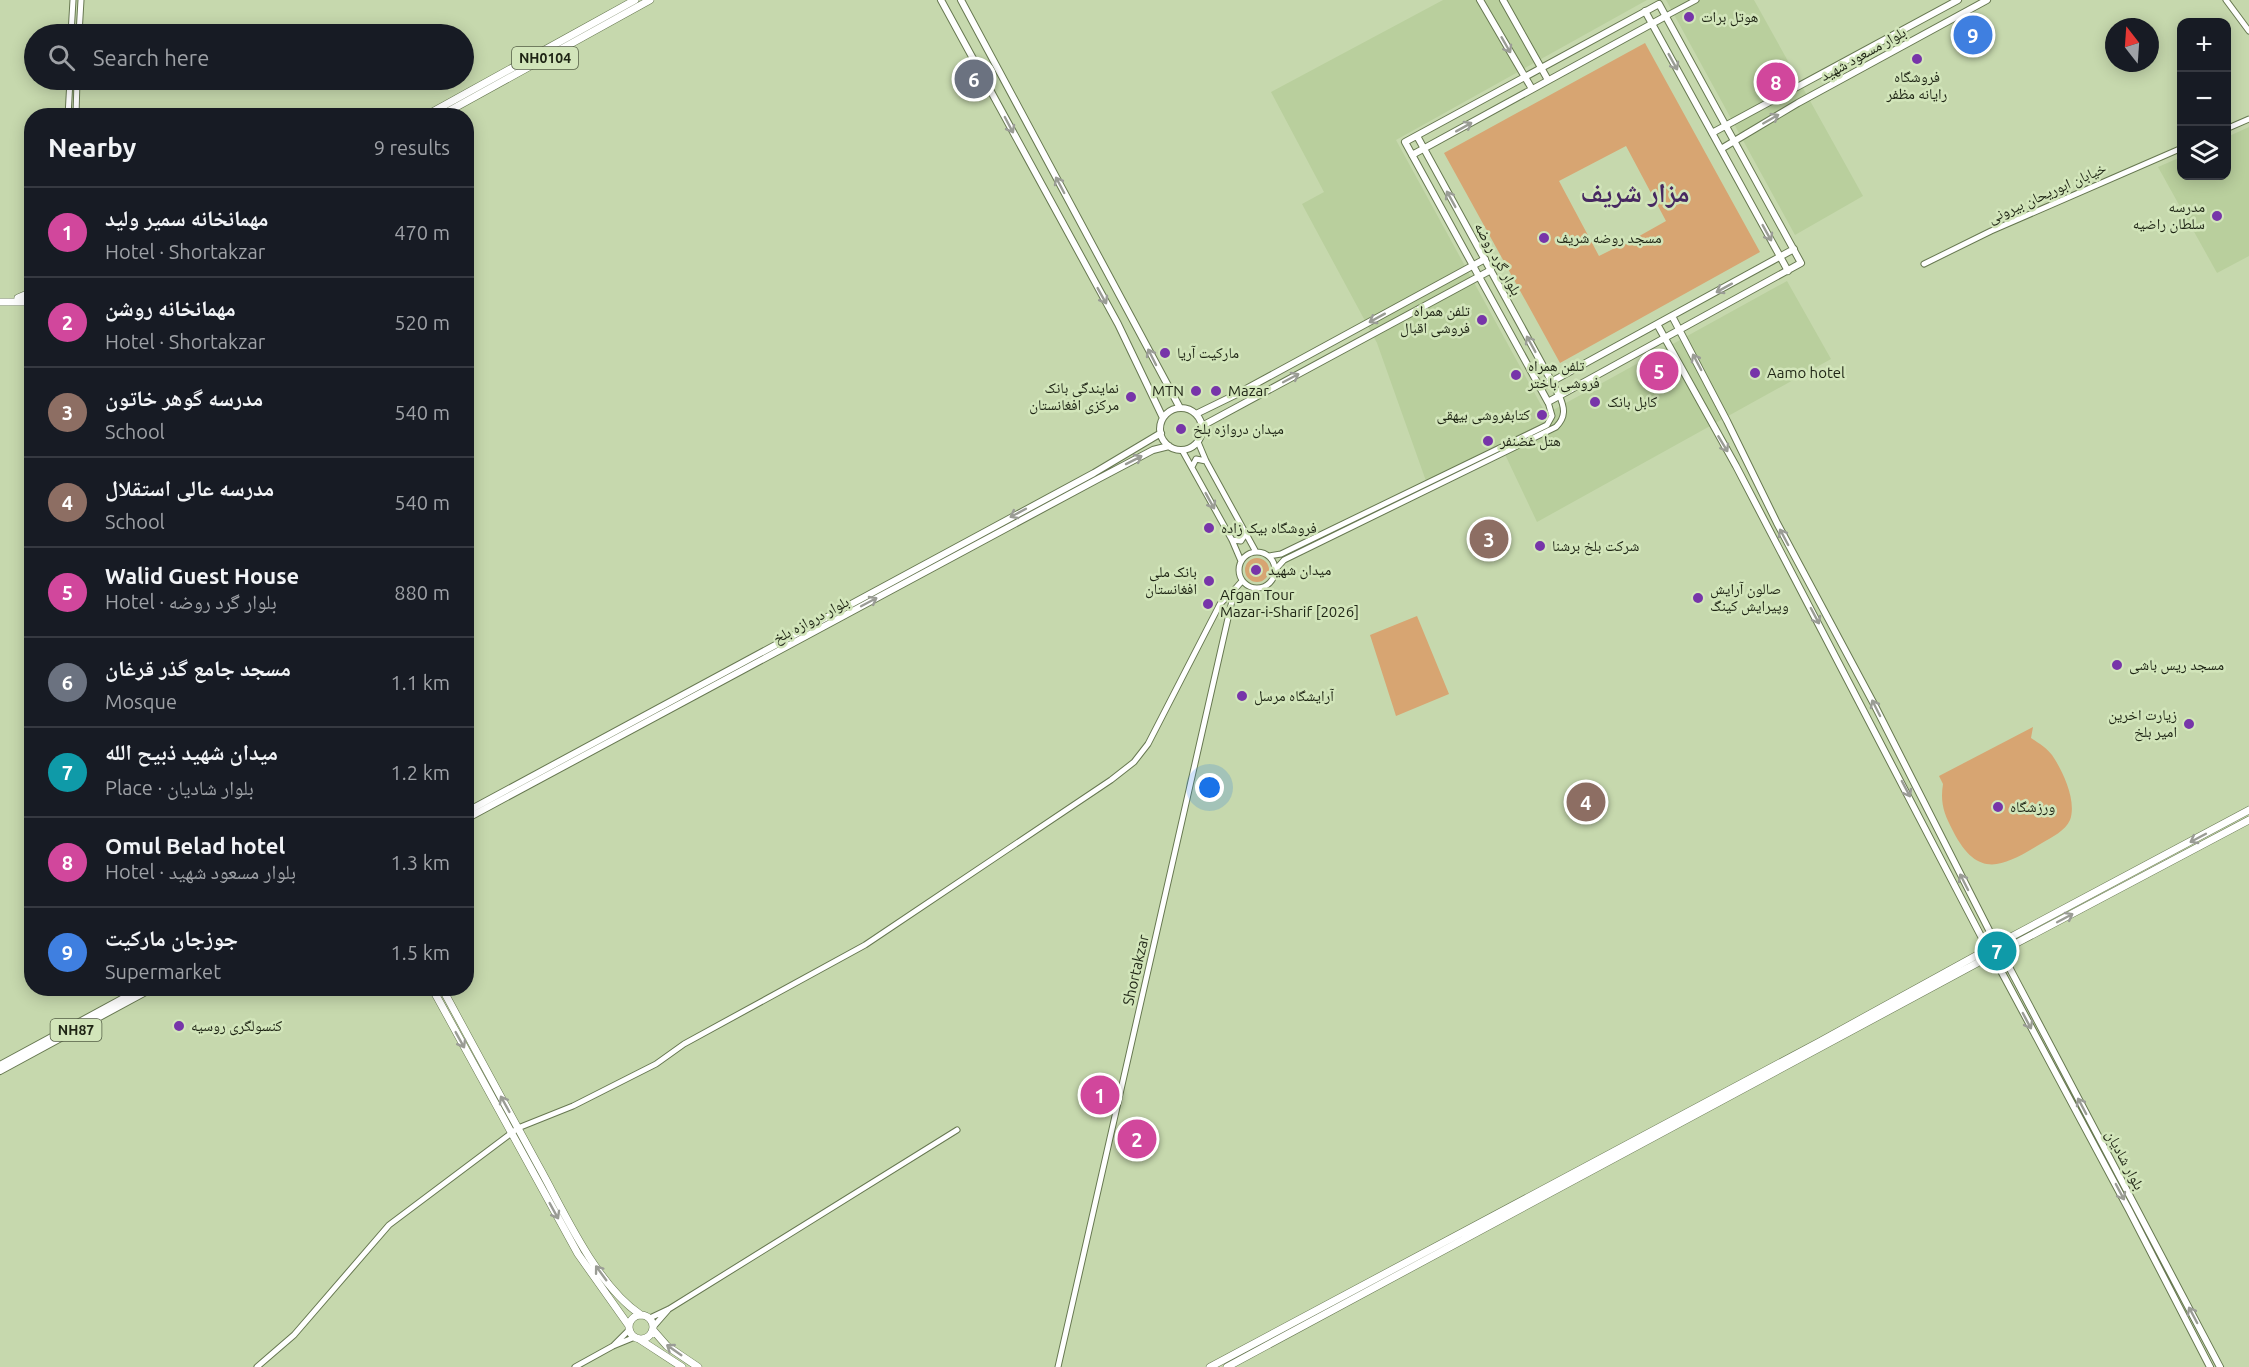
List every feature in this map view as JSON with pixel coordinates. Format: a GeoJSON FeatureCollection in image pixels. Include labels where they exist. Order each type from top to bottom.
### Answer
{"type":"FeatureCollection","features":[{"type":"Feature","properties":{"kind":"highway","name":"NH0104"},"geometry":{"type":"LineString","coordinates":[[474,89],[635,0]]}},
{"type":"Feature","properties":{"kind":"highway","name":"NH0104"},"geometry":{"type":"LineString","coordinates":[[454,108],[650,0]]}},
{"type":"Feature","properties":{"kind":"highway","name":"NH0104"},"geometry":{"type":"LineString","coordinates":[[439,108],[471,90]]}},
{"type":"Feature","properties":{"kind":"highway"},"geometry":{"type":"LineString","coordinates":[[10,301],[24,295]]}},
{"type":"Feature","properties":{"kind":"highway"},"geometry":{"type":"LineString","coordinates":[[0,302],[24,302]]}},
{"type":"Feature","properties":{"kind":"highway"},"geometry":{"type":"LineString","coordinates":[[2008,938],[2249,810]]}},
{"type":"Feature","properties":{"kind":"highway"},"geometry":{"type":"LineString","coordinates":[[2013,945],[2249,820]]}},
{"type":"Feature","properties":{"kind":"highway"},"geometry":{"type":"LineString","coordinates":[[1997,933],[2008,938],[2013,945],[2014,956],[2008,965],[2000,969],[1989,968],[1980,957],[1979,946],[1991,934],[1997,933]]}},
{"type":"Feature","properties":{"kind":"highway"},"geometry":{"type":"LineString","coordinates":[[1210,1367],[1980,957]]}},
{"type":"Feature","properties":{"kind":"highway"},"geometry":{"type":"LineString","coordinates":[[1227,1367],[1980,957]]}},
{"type":"Feature","properties":{"kind":"highway"},"geometry":{"type":"LineString","coordinates":[[436,996],[578,1254],[637,1338],[682,1367]]}},
{"type":"Feature","properties":{"kind":"highway"},"geometry":{"type":"LineString","coordinates":[[446,996],[585,1249],[627,1305],[641,1315],[650,1318],[667,1346],[698,1367]]}},
{"type":"Feature","properties":{"kind":"highway"},"geometry":{"type":"LineString","coordinates":[[629,1328],[633,1318],[641,1315]]}},
{"type":"Feature","properties":{"kind":"highway"},"geometry":{"type":"LineString","coordinates":[[637,1338],[648,1338],[654,1328]]}},
{"type":"Feature","properties":{"kind":"main road"},"geometry":{"type":"LineString","coordinates":[[941,0],[1118,324],[1163,418],[1161,433],[1169,446],[1182,450],[1198,442],[1202,426],[1196,414],[1189,409],[1180,408],[1171,411],[1163,418]]}},
{"type":"Feature","properties":{"kind":"main road"},"geometry":{"type":"LineString","coordinates":[[961,0],[1180,408]]}},
{"type":"Feature","properties":{"kind":"main road"},"geometry":{"type":"LineString","coordinates":[[1480,0],[1532,89]]}},
{"type":"Feature","properties":{"kind":"main road"},"geometry":{"type":"LineString","coordinates":[[1503,0],[1548,80]]}},
{"type":"Feature","properties":{"kind":"main road","name":"بلوار مسعود شهید"},"geometry":{"type":"LineString","coordinates":[[1712,133],[1958,0]]}},
{"type":"Feature","properties":{"kind":"main road","name":"بلوار مسعود شهید"},"geometry":{"type":"LineString","coordinates":[[1721,149],[1798,103],[1987,0]]}},
{"type":"Feature","properties":{"kind":"main road"},"geometry":{"type":"LineString","coordinates":[[1548,402],[1801,263],[1794,249],[1725,125],[1666,16],[1659,4],[1406,142],[1412,154],[1666,16]]}},
{"type":"Feature","properties":{"kind":"main road"},"geometry":{"type":"LineString","coordinates":[[1645,11],[1788,271]]}},
{"type":"Feature","properties":{"kind":"main road"},"geometry":{"type":"LineString","coordinates":[[1905,29],[1912,41]]}},
{"type":"Feature","properties":{"kind":"main road"},"geometry":{"type":"LineString","coordinates":[[1792,91],[1798,103]]}},
{"type":"Feature","properties":{"kind":"main road","name":"بلوار گرد روضه"},"geometry":{"type":"LineString","coordinates":[[1417,136],[1559,395]]}},
{"type":"Feature","properties":{"kind":"main road","name":"بلوار گرد روضه"},"geometry":{"type":"LineString","coordinates":[[1412,154],[1548,402]]}},
{"type":"Feature","properties":{"kind":"main road"},"geometry":{"type":"LineString","coordinates":[[1540,388],[1794,249]]}},
{"type":"Feature","properties":{"kind":"main road"},"geometry":{"type":"LineString","coordinates":[[1196,414],[1485,259]]}},
{"type":"Feature","properties":{"kind":"main road"},"geometry":{"type":"LineString","coordinates":[[1202,426],[1491,270]]}},
{"type":"Feature","properties":{"kind":"main road"},"geometry":{"type":"LineString","coordinates":[[1672,316],[1991,934]]}},
{"type":"Feature","properties":{"kind":"main road"},"geometry":{"type":"LineString","coordinates":[[1657,324],[1742,476],[1983,940]]}},
{"type":"Feature","properties":{"kind":"main road","name":"بلوار دروازه بلخ"},"geometry":{"type":"LineString","coordinates":[[474,808],[1094,473],[1161,433]]}},
{"type":"Feature","properties":{"kind":"main road","name":"بلوار دروازه بلخ"},"geometry":{"type":"LineString","coordinates":[[474,815],[1098,479],[1153,450],[1169,446]]}},
{"type":"Feature","properties":{"kind":"main road","name":"بلوار شادیان"},"geometry":{"type":"LineString","coordinates":[[2008,965],[2220,1367]]}},
{"type":"Feature","properties":{"kind":"main road","name":"بلوار شادیان"},"geometry":{"type":"LineString","coordinates":[[2000,969],[2132,1215],[2210,1367]]}},
{"type":"Feature","properties":{"kind":"main road","name":"NH87"},"geometry":{"type":"LineString","coordinates":[[0,1065],[127,996]]}},
{"type":"Feature","properties":{"kind":"main road","name":"NH87"},"geometry":{"type":"LineString","coordinates":[[0,1071],[138,996]]}},
{"type":"Feature","properties":{"kind":"street"},"geometry":{"type":"LineString","coordinates":[[72,24],[73,0]]}},
{"type":"Feature","properties":{"kind":"street"},"geometry":{"type":"LineString","coordinates":[[80,24],[81,0]]}},
{"type":"Feature","properties":{"kind":"street"},"geometry":{"type":"LineString","coordinates":[[1659,4],[1666,0]]}},
{"type":"Feature","properties":{"kind":"street"},"geometry":{"type":"LineString","coordinates":[[1666,16],[1696,0]]}},
{"type":"Feature","properties":{"kind":"street"},"geometry":{"type":"LineString","coordinates":[[2226,0],[2249,31]]}},
{"type":"Feature","properties":{"kind":"street"},"geometry":{"type":"LineString","coordinates":[[68,108],[69,90]]}},
{"type":"Feature","properties":{"kind":"street"},"geometry":{"type":"LineString","coordinates":[[76,108],[77,90]]}},
{"type":"Feature","properties":{"kind":"street"},"geometry":{"type":"LineString","coordinates":[[2231,127],[2249,119]]}},
{"type":"Feature","properties":{"kind":"street","name":"خیابان ابوریحان بیرونی"},"geometry":{"type":"LineString","coordinates":[[1923,264],[1991,231],[2177,150]]}},
{"type":"Feature","properties":{"kind":"street"},"geometry":{"type":"LineString","coordinates":[[1548,402],[1552,416],[1546,425],[1281,554],[1269,556],[1256,552],[1250,553],[1238,567],[1242,581],[1251,587],[1261,588],[1270,582],[1275,570],[1284,560],[1556,427],[1564,415],[1559,395]]}},
{"type":"Feature","properties":{"kind":"street"},"geometry":{"type":"LineString","coordinates":[[1198,442],[1256,552]]}},
{"type":"Feature","properties":{"kind":"street"},"geometry":{"type":"LineString","coordinates":[[1182,450],[1232,540],[1241,561]]}},
{"type":"Feature","properties":{"kind":"street"},"geometry":{"type":"LineString","coordinates":[[1192,469],[1196,459],[1206,461]]}},
{"type":"Feature","properties":{"kind":"street"},"geometry":{"type":"LineString","coordinates":[[1232,540],[1241,541],[1246,533]]}},
{"type":"Feature","properties":{"kind":"street"},"geometry":{"type":"LineString","coordinates":[[1269,556],[1275,570]]}},
{"type":"Feature","properties":{"kind":"street","name":"Shortakzar"},"geometry":{"type":"LineString","coordinates":[[1058,1367],[1235,589],[1242,581]]}},
{"type":"Feature","properties":{"kind":"street"},"geometry":{"type":"LineString","coordinates":[[257,1367],[294,1335],[389,1225],[518,1128],[573,1106],[656,1064],[684,1044],[865,945],[1119,774],[1134,762],[1148,744],[1220,604],[1235,589]]}},
{"type":"Feature","properties":{"kind":"street"},"geometry":{"type":"LineString","coordinates":[[650,1318],[669,1309],[957,1130]]}},
{"type":"Feature","properties":{"kind":"street"},"geometry":{"type":"LineString","coordinates":[[654,1328],[669,1309]]}},
{"type":"Feature","properties":{"kind":"street"},"geometry":{"type":"LineString","coordinates":[[613,1346],[629,1328]]}},
{"type":"Feature","properties":{"kind":"street"},"geometry":{"type":"LineString","coordinates":[[575,1367],[613,1346],[637,1338]]}},
{"type":"Feature","properties":{"kind":"shaded area"},"geometry":{"type":"Polygon","coordinates":[[[1443,0],[1647,0],[1396,140],[1546,414],[1787,281],[1831,359],[1537,522],[1501,446],[1426,481],[1377,343],[1302,204],[1324,192],[1271,92],[1443,0]]]}},
{"type":"Feature","properties":{"kind":"shaded area"},"geometry":{"type":"Polygon","coordinates":[[[1666,0],[1754,0],[1863,196],[1795,235],[1666,0]]]}},
{"type":"Feature","properties":{"kind":"shaded area"},"geometry":{"type":"Polygon","coordinates":[[[1645,43],[1760,252],[1560,363],[1444,153],[1645,43]],[[1626,146],[1559,181],[1599,256],[1666,221],[1626,146]]]}},
{"type":"Feature","properties":{"kind":"shaded area","name":"مدرسه سلطان راضیه"},"geometry":{"type":"Polygon","coordinates":[[[2249,127],[2249,256],[2217,273],[2158,167],[2177,159],[2177,180],[2231,180],[2231,135],[2249,127]]]}},
{"type":"Feature","properties":{"kind":"shaded area"},"geometry":{"type":"Polygon","coordinates":[[[1257,558],[1262,559],[1268,565],[1268,575],[1262,581],[1257,582],[1252,581],[1246,575],[1245,570],[1246,565],[1252,559],[1257,558]]]}},
{"type":"Feature","properties":{"kind":"shaded area"},"geometry":{"type":"Polygon","coordinates":[[[1417,616],[1449,694],[1396,716],[1370,635],[1417,616]]]}},
{"type":"Feature","properties":{"kind":"shaded area"},"geometry":{"type":"Polygon","coordinates":[[[2033,727],[2031,738],[2050,752],[2064,778],[2072,804],[2070,820],[2058,833],[2015,858],[2003,863],[1982,863],[1962,847],[1950,825],[1945,814],[1942,797],[1943,784],[1939,776],[2033,727]]]}},
{"type":"Feature","properties":{"kind":"shaded area"},"geometry":{"type":"Polygon","coordinates":[[[1997,938],[2006,942],[2010,951],[2006,960],[1997,964],[1988,960],[1984,951],[1988,942],[1997,938]]]}},
{"type":"Feature","properties":{"kind":"place","name":"هوتل برات"},"geometry":{"type":"Point","coordinates":[1689,17]}},
{"type":"Feature","properties":{"kind":"place","name":"جوزجان مارکیت"},"geometry":{"type":"Point","coordinates":[1973,35]}},
{"type":"Feature","properties":{"kind":"place","name":"فروشگاه رایانه مظفر"},"geometry":{"type":"Point","coordinates":[1917,59]}},
{"type":"Feature","properties":{"kind":"place","name":"مسجد جامع گذر قرغان"},"geometry":{"type":"Point","coordinates":[974,79]}},
{"type":"Feature","properties":{"kind":"place","name":"Omul Belad hotel"},"geometry":{"type":"Point","coordinates":[1776,82]}},
{"type":"Feature","properties":{"kind":"place","name":"مدرسه سلطان راضیه"},"geometry":{"type":"Point","coordinates":[2217,216]}},
{"type":"Feature","properties":{"kind":"place","name":"مسجد روضه شریف"},"geometry":{"type":"Point","coordinates":[1544,238]}},
{"type":"Feature","properties":{"kind":"place","name":"تلفن همراه فروشی اقبال"},"geometry":{"type":"Point","coordinates":[1482,320]}},
{"type":"Feature","properties":{"kind":"place","name":"مارکیت آریا"},"geometry":{"type":"Point","coordinates":[1165,353]}},
{"type":"Feature","properties":{"kind":"place","name":"Walid Guest House"},"geometry":{"type":"Point","coordinates":[1659,371]}},
{"type":"Feature","properties":{"kind":"place","name":"Aamo hotel"},"geometry":{"type":"Point","coordinates":[1755,373]}},
{"type":"Feature","properties":{"kind":"place","name":"تلفن همراه فروشی باختر"},"geometry":{"type":"Point","coordinates":[1516,375]}},
{"type":"Feature","properties":{"kind":"place","name":"MTN"},"geometry":{"type":"Point","coordinates":[1196,391]}},
{"type":"Feature","properties":{"kind":"place","name":"Mazar"},"geometry":{"type":"Point","coordinates":[1216,391]}},
{"type":"Feature","properties":{"kind":"place","name":"نمایندگی بانک مرکزی افغانستان"},"geometry":{"type":"Point","coordinates":[1131,397]}},
{"type":"Feature","properties":{"kind":"place","name":"کابل بانک"},"geometry":{"type":"Point","coordinates":[1595,402]}},
{"type":"Feature","properties":{"kind":"place","name":"کتابفروشی بیهقی"},"geometry":{"type":"Point","coordinates":[1542,415]}},
{"type":"Feature","properties":{"kind":"place","name":"میدان دروازه بلخ"},"geometry":{"type":"Point","coordinates":[1181,429]}},
{"type":"Feature","properties":{"kind":"place","name":"هتل غضنفر"},"geometry":{"type":"Point","coordinates":[1488,441]}},
{"type":"Feature","properties":{"kind":"place","name":"فروشگاه بیک زاده"},"geometry":{"type":"Point","coordinates":[1209,528]}},
{"type":"Feature","properties":{"kind":"place","name":"مدرسه گوهر خاتون"},"geometry":{"type":"Point","coordinates":[1489,539]}},
{"type":"Feature","properties":{"kind":"place","name":"شرکت بلخ برشنا"},"geometry":{"type":"Point","coordinates":[1540,546]}},
{"type":"Feature","properties":{"kind":"place","name":"میدان شهید"},"geometry":{"type":"Point","coordinates":[1256,570]}},
{"type":"Feature","properties":{"kind":"place","name":"بانک ملی افغانستان"},"geometry":{"type":"Point","coordinates":[1209,581]}},
{"type":"Feature","properties":{"kind":"place","name":"صالون آرایش وپیرایش کینگ"},"geometry":{"type":"Point","coordinates":[1698,598]}},
{"type":"Feature","properties":{"kind":"place","name":"Afgan Tour Mazar-i-Sharif [2026]"},"geometry":{"type":"Point","coordinates":[1208,604]}},
{"type":"Feature","properties":{"kind":"place","name":"مسجد ریس باشی"},"geometry":{"type":"Point","coordinates":[2117,665]}},
{"type":"Feature","properties":{"kind":"place","name":"آرایشگاه مرسل"},"geometry":{"type":"Point","coordinates":[1242,696]}},
{"type":"Feature","properties":{"kind":"place","name":"زیارت اخرین امیر بلخ"},"geometry":{"type":"Point","coordinates":[2189,724]}},
{"type":"Feature","properties":{"kind":"place","name":"مدرسه عالی استقلال"},"geometry":{"type":"Point","coordinates":[1586,802]}},
{"type":"Feature","properties":{"kind":"place","name":"ورزشگاه"},"geometry":{"type":"Point","coordinates":[1998,807]}},
{"type":"Feature","properties":{"kind":"place","name":"میدان شهید ذبیح الله"},"geometry":{"type":"Point","coordinates":[1997,951]}},
{"type":"Feature","properties":{"kind":"place","name":"کنسولگری روسیه"},"geometry":{"type":"Point","coordinates":[179,1026]}},
{"type":"Feature","properties":{"kind":"place","name":"مهمانخانه سمیر ولید"},"geometry":{"type":"Point","coordinates":[1100,1095]}},
{"type":"Feature","properties":{"kind":"place","name":"مهمانخانه روشن"},"geometry":{"type":"Point","coordinates":[1137,1139]}},
{"type":"Feature","properties":{"kind":"district","name":"مزار شريف"},"geometry":{"type":"Point","coordinates":[1635,193]}}]}
